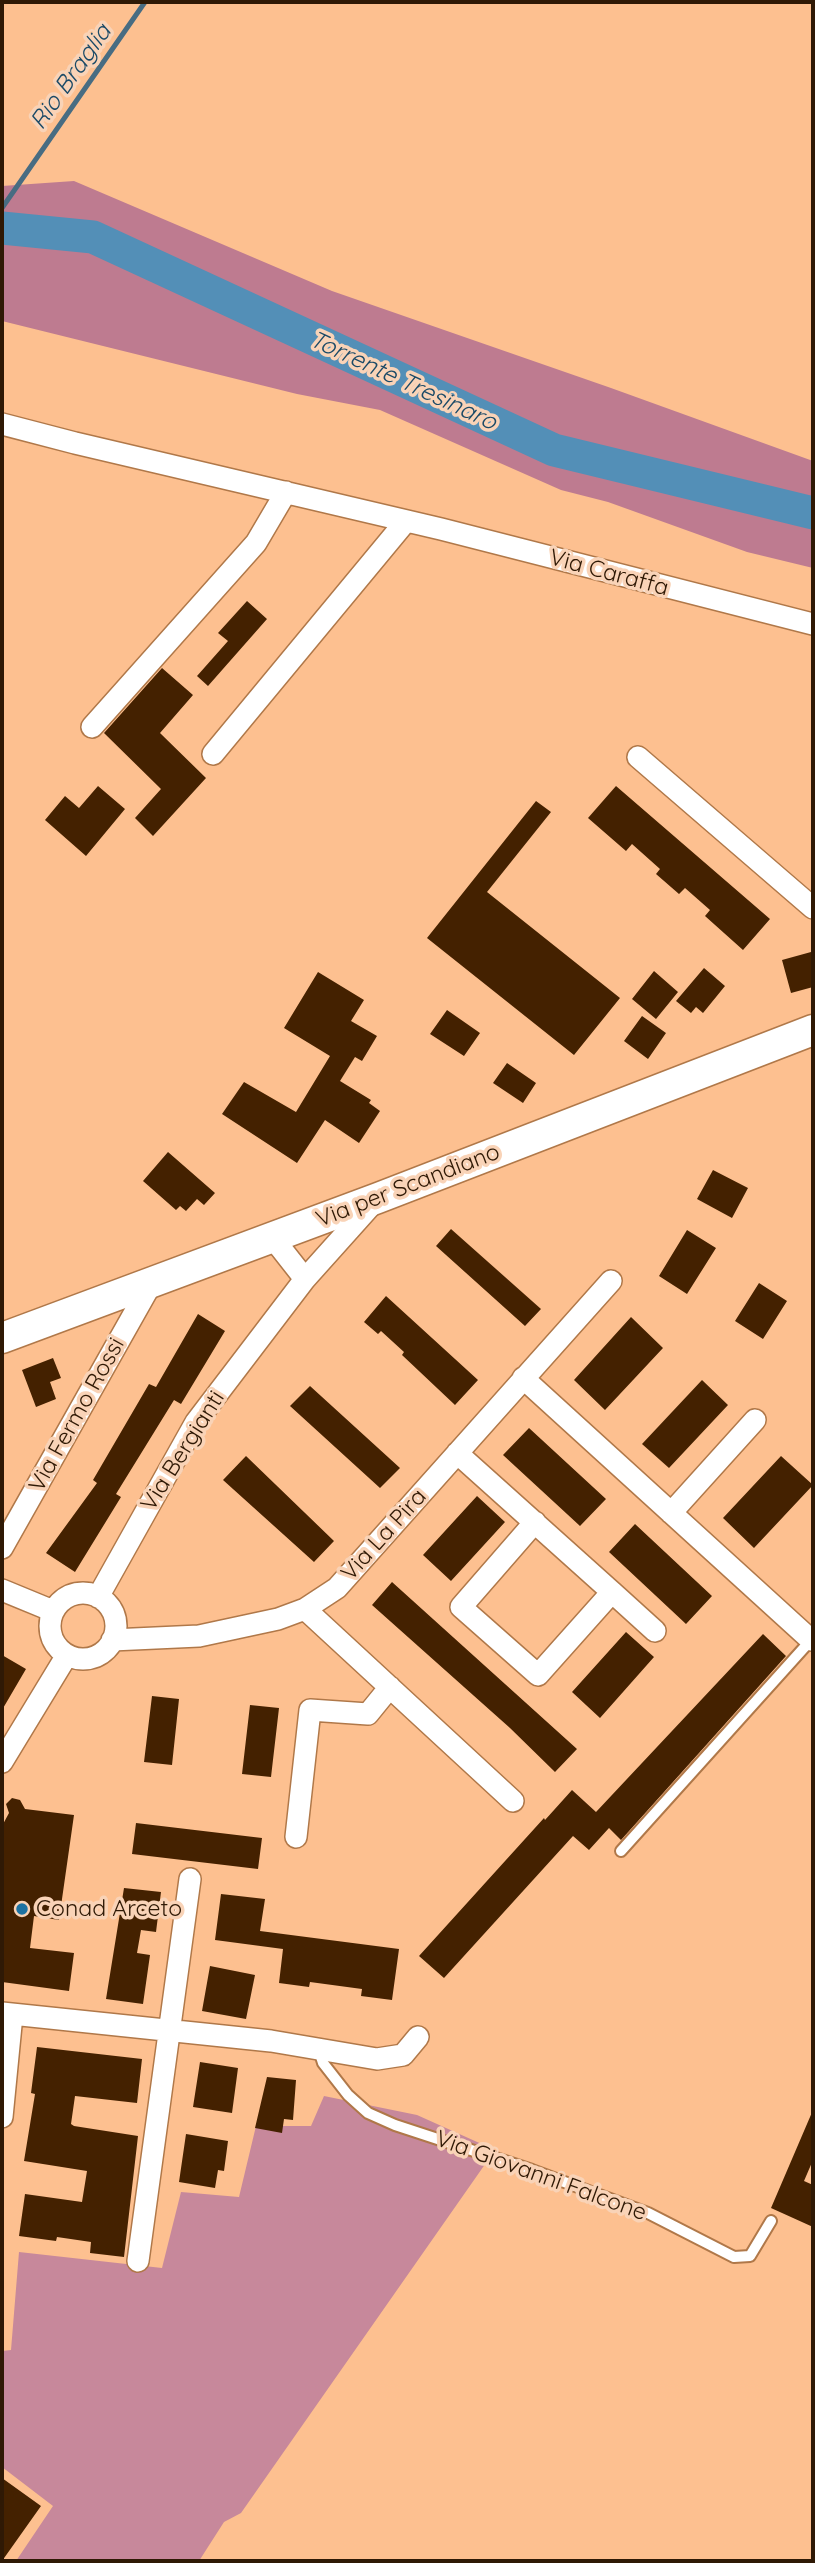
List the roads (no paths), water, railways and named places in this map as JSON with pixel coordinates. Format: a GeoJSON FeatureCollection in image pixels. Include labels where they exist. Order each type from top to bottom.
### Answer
{"type":"FeatureCollection","features":[{"type":"Feature","properties":{"kind":"street","name":"Via Caraffa"},"geometry":{"type":"LineString","coordinates":[[2,424],[406,521],[813,624]]}},
{"type":"Feature","properties":{"kind":"street"},"geometry":{"type":"LineString","coordinates":[[92,727],[256,543],[286,492]]}},
{"type":"Feature","properties":{"kind":"street"},"geometry":{"type":"LineString","coordinates":[[213,754],[406,521]]}},
{"type":"Feature","properties":{"kind":"street"},"geometry":{"type":"LineString","coordinates":[[638,757],[813,908]]}},
{"type":"Feature","properties":{"kind":"street","name":"Via per Scandiano"},"geometry":{"type":"LineString","coordinates":[[2,1338],[378,1198],[813,1030]]}},
{"type":"Feature","properties":{"kind":"street","name":"Via Bergianti"},"geometry":{"type":"LineString","coordinates":[[98,1597],[196,1422],[305,1279],[378,1198]]}},
{"type":"Feature","properties":{"kind":"street"},"geometry":{"type":"LineString","coordinates":[[272,1237],[305,1279]]}},
{"type":"Feature","properties":{"kind":"street","name":"Via La Pira"},"geometry":{"type":"LineString","coordinates":[[112,1640],[199,1636],[278,1619],[305,1609],[337,1588],[611,1281]]}},
{"type":"Feature","properties":{"kind":"street","name":"Via Fermo Rossi"},"geometry":{"type":"LineString","coordinates":[[2,1548],[152,1282]]}},
{"type":"Feature","properties":{"kind":"street"},"geometry":{"type":"LineString","coordinates":[[523,1378],[812,1641]]}},
{"type":"Feature","properties":{"kind":"street"},"geometry":{"type":"LineString","coordinates":[[671,1513],[755,1420]]}},
{"type":"Feature","properties":{"kind":"street"},"geometry":{"type":"LineString","coordinates":[[457,1452],[655,1631]]}},
{"type":"Feature","properties":{"kind":"street"},"geometry":{"type":"LineString","coordinates":[[534,1522],[461,1607],[537,1675],[612,1592]]}},
{"type":"Feature","properties":{"kind":"street"},"geometry":{"type":"LineString","coordinates":[[2,1590],[53,1612]]}},
{"type":"Feature","properties":{"kind":"street"},"geometry":{"type":"LineString","coordinates":[[78,1593],[98,1597],[112,1611],[115,1621],[112,1640],[98,1655],[77,1658],[68,1655],[59,1649],[50,1631],[53,1612],[59,1603],[78,1593]]}},
{"type":"Feature","properties":{"kind":"street"},"geometry":{"type":"LineString","coordinates":[[305,1609],[513,1801]]}},
{"type":"Feature","properties":{"kind":"street"},"geometry":{"type":"LineString","coordinates":[[2,1762],[68,1655]]}},
{"type":"Feature","properties":{"kind":"street"},"geometry":{"type":"LineString","coordinates":[[296,1837],[310,1710],[368,1714],[390,1687]]}},
{"type":"Feature","properties":{"kind":"street"},"geometry":{"type":"LineString","coordinates":[[138,2261],[190,1880]]}},
{"type":"Feature","properties":{"kind":"street"},"geometry":{"type":"LineString","coordinates":[[2,2117],[7,2014],[271,2041],[377,2059],[403,2055],[418,2037]]}},
{"type":"Feature","properties":{"kind":"lane"},"geometry":{"type":"LineString","coordinates":[[621,1851],[812,1641]]}},
{"type":"Feature","properties":{"kind":"lane","name":"Via Giovanni Falcone"},"geometry":{"type":"LineString","coordinates":[[319,2050],[323,2063],[348,2095],[368,2113],[648,2213],[734,2257],[750,2256],[771,2221]]}},
{"type":"Feature","properties":{"kind":"waterway","name":"Rio Braglia"},"geometry":{"type":"LineString","coordinates":[[2,208],[145,2]]}},
{"type":"Feature","properties":{"kind":"waterway","name":"Torrente Tresinaro"},"geometry":{"type":"LineString","coordinates":[[2,228],[93,237],[554,450],[813,513]]}},
{"type":"Feature","properties":{"kind":"place","name":"Conad Arceto"},"geometry":{"type":"Point","coordinates":[22,1909]}}]}
